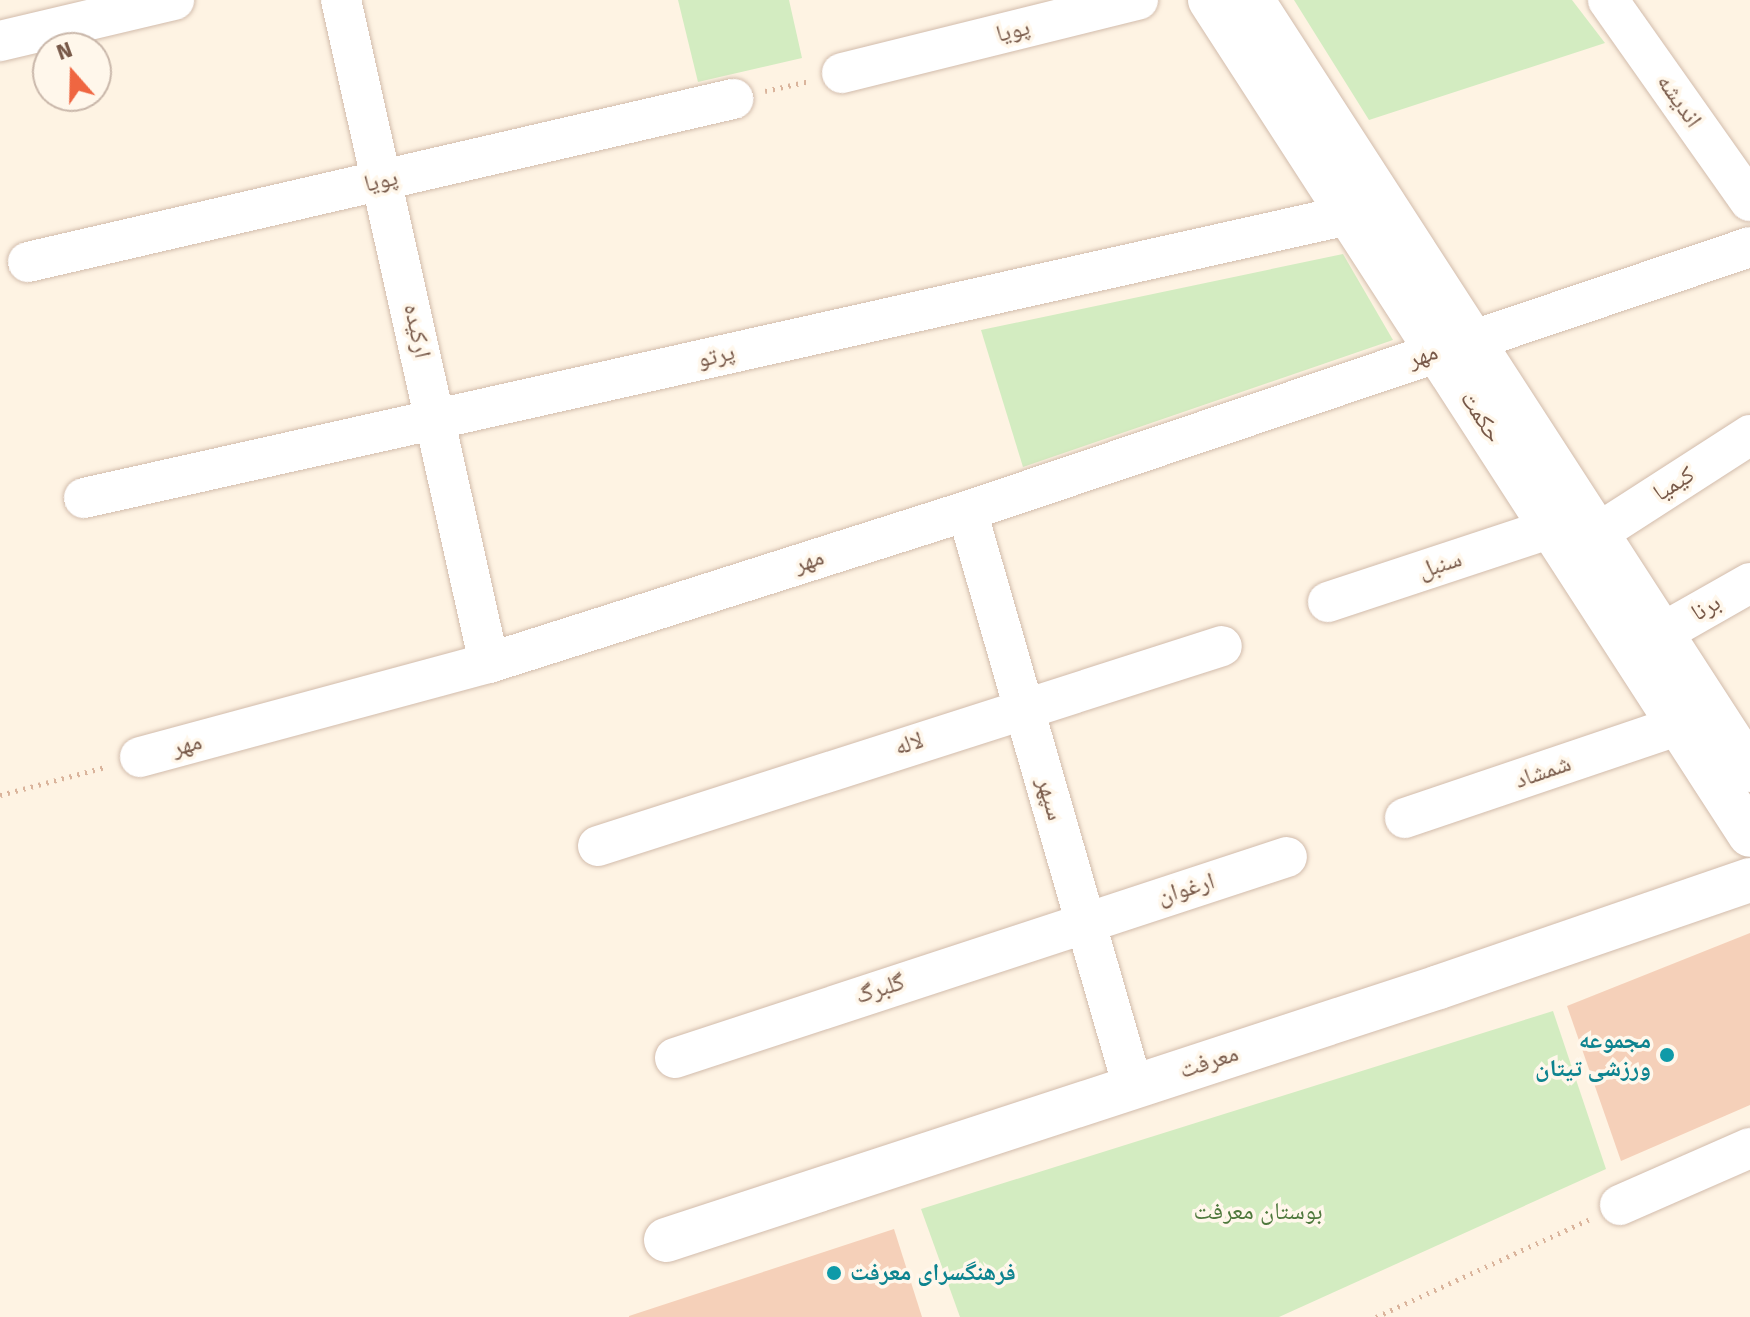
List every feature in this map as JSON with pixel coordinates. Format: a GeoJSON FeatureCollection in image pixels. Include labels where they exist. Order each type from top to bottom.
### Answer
{"type":"FeatureCollection","features":[{"type":"Feature","properties":{"kind":"street"},"geometry":{"type":"LineString","coordinates":[[0,41],[174,0]]}},
{"type":"Feature","properties":{"kind":"street","name":"ارکیده"},"geometry":{"type":"LineString","coordinates":[[341,0],[489,663]]}},
{"type":"Feature","properties":{"kind":"street","name":"پویا"},"geometry":{"type":"LineString","coordinates":[[842,73],[1138,0]]}},
{"type":"Feature","properties":{"kind":"street","name":"حکمت"},"geometry":{"type":"LineString","coordinates":[[1210,0],[1348,215],[1598,533],[1662,633],[1744,748]]}},
{"type":"Feature","properties":{"kind":"street","name":"حکمت"},"geometry":{"type":"LineString","coordinates":[[1252,0],[1454,346],[1552,528],[1750,835]]}},
{"type":"Feature","properties":{"kind":"street","name":"اندیشه"},"geometry":{"type":"LineString","coordinates":[[1608,0],[1750,201]]}},
{"type":"Feature","properties":{"kind":"street","name":"پویا"},"geometry":{"type":"LineString","coordinates":[[28,262],[733,99]]}},
{"type":"Feature","properties":{"kind":"street","name":"پرتو"},"geometry":{"type":"LineString","coordinates":[[84,498],[1348,215]]}},
{"type":"Feature","properties":{"kind":"street","name":"مهر"},"geometry":{"type":"LineString","coordinates":[[140,757],[489,663],[967,511],[1750,247]]}},
{"type":"Feature","properties":{"kind":"street","name":"کیمیا"},"geometry":{"type":"LineString","coordinates":[[1598,533],[1750,435]]}},
{"type":"Feature","properties":{"kind":"street","name":"سپهر"},"geometry":{"type":"LineString","coordinates":[[967,511],[1133,1087]]}},
{"type":"Feature","properties":{"kind":"street","name":"سنبل"},"geometry":{"type":"LineString","coordinates":[[1328,602],[1552,528]]}},
{"type":"Feature","properties":{"kind":"street","name":"برنا"},"geometry":{"type":"LineString","coordinates":[[1662,633],[1750,583]]}},
{"type":"Feature","properties":{"kind":"street","name":"لاله"},"geometry":{"type":"LineString","coordinates":[[598,846],[1023,706],[1222,646]]}},
{"type":"Feature","properties":{"kind":"street","name":"شمشاد"},"geometry":{"type":"LineString","coordinates":[[1405,818],[1680,725]]}},
{"type":"Feature","properties":{"kind":"street","name":"ارغوان"},"geometry":{"type":"LineString","coordinates":[[1085,921],[1287,857]]}},
{"type":"Feature","properties":{"kind":"street","name":"معرفت"},"geometry":{"type":"LineString","coordinates":[[666,1240],[1750,880]]}},
{"type":"Feature","properties":{"kind":"street","name":"گلبرگ"},"geometry":{"type":"LineString","coordinates":[[675,1058],[1085,921]]}},
{"type":"Feature","properties":{"kind":"street"},"geometry":{"type":"LineString","coordinates":[[1620,1205],[1750,1148]]}},
{"type":"Feature","properties":{"kind":"path"},"geometry":{"type":"LineString","coordinates":[[733,99],[842,73]]}},
{"type":"Feature","properties":{"kind":"path"},"geometry":{"type":"LineString","coordinates":[[0,795],[140,757]]}},
{"type":"Feature","properties":{"kind":"path"},"geometry":{"type":"LineString","coordinates":[[1376,1317],[1620,1205]]}},
{"type":"Feature","properties":{"kind":"green space"},"geometry":{"type":"Polygon","coordinates":[[[678,0],[789,0],[802,58],[698,82],[678,0]]]}},
{"type":"Feature","properties":{"kind":"green space"},"geometry":{"type":"Polygon","coordinates":[[[1294,0],[1572,0],[1605,43],[1369,120],[1294,0]]]}},
{"type":"Feature","properties":{"kind":"green space"},"geometry":{"type":"Polygon","coordinates":[[[1343,254],[1393,340],[1023,467],[981,330],[1343,254]]]}},
{"type":"Feature","properties":{"kind":"green space","name":"بوستان معرفت"},"geometry":{"type":"Polygon","coordinates":[[[1553,1011],[1606,1169],[1279,1317],[960,1317],[921,1209],[1553,1011]]]}},
{"type":"Feature","properties":{"kind":"building","name":"مجموعه ورزشی تیتان"},"geometry":{"type":"Polygon","coordinates":[[[1750,933],[1750,1105],[1621,1161],[1567,1006],[1750,933]]]}},
{"type":"Feature","properties":{"kind":"building","name":"فرهنگسرای معرفت"},"geometry":{"type":"Polygon","coordinates":[[[894,1229],[922,1317],[629,1317],[629,1316],[894,1229]]]}},
{"type":"Feature","properties":{"kind":"place","name":"مجموعه ورزشی تیتان"},"geometry":{"type":"Point","coordinates":[1667,1055]}},
{"type":"Feature","properties":{"kind":"place","name":"فرهنگسرای معرفت"},"geometry":{"type":"Point","coordinates":[834,1273]}}]}
